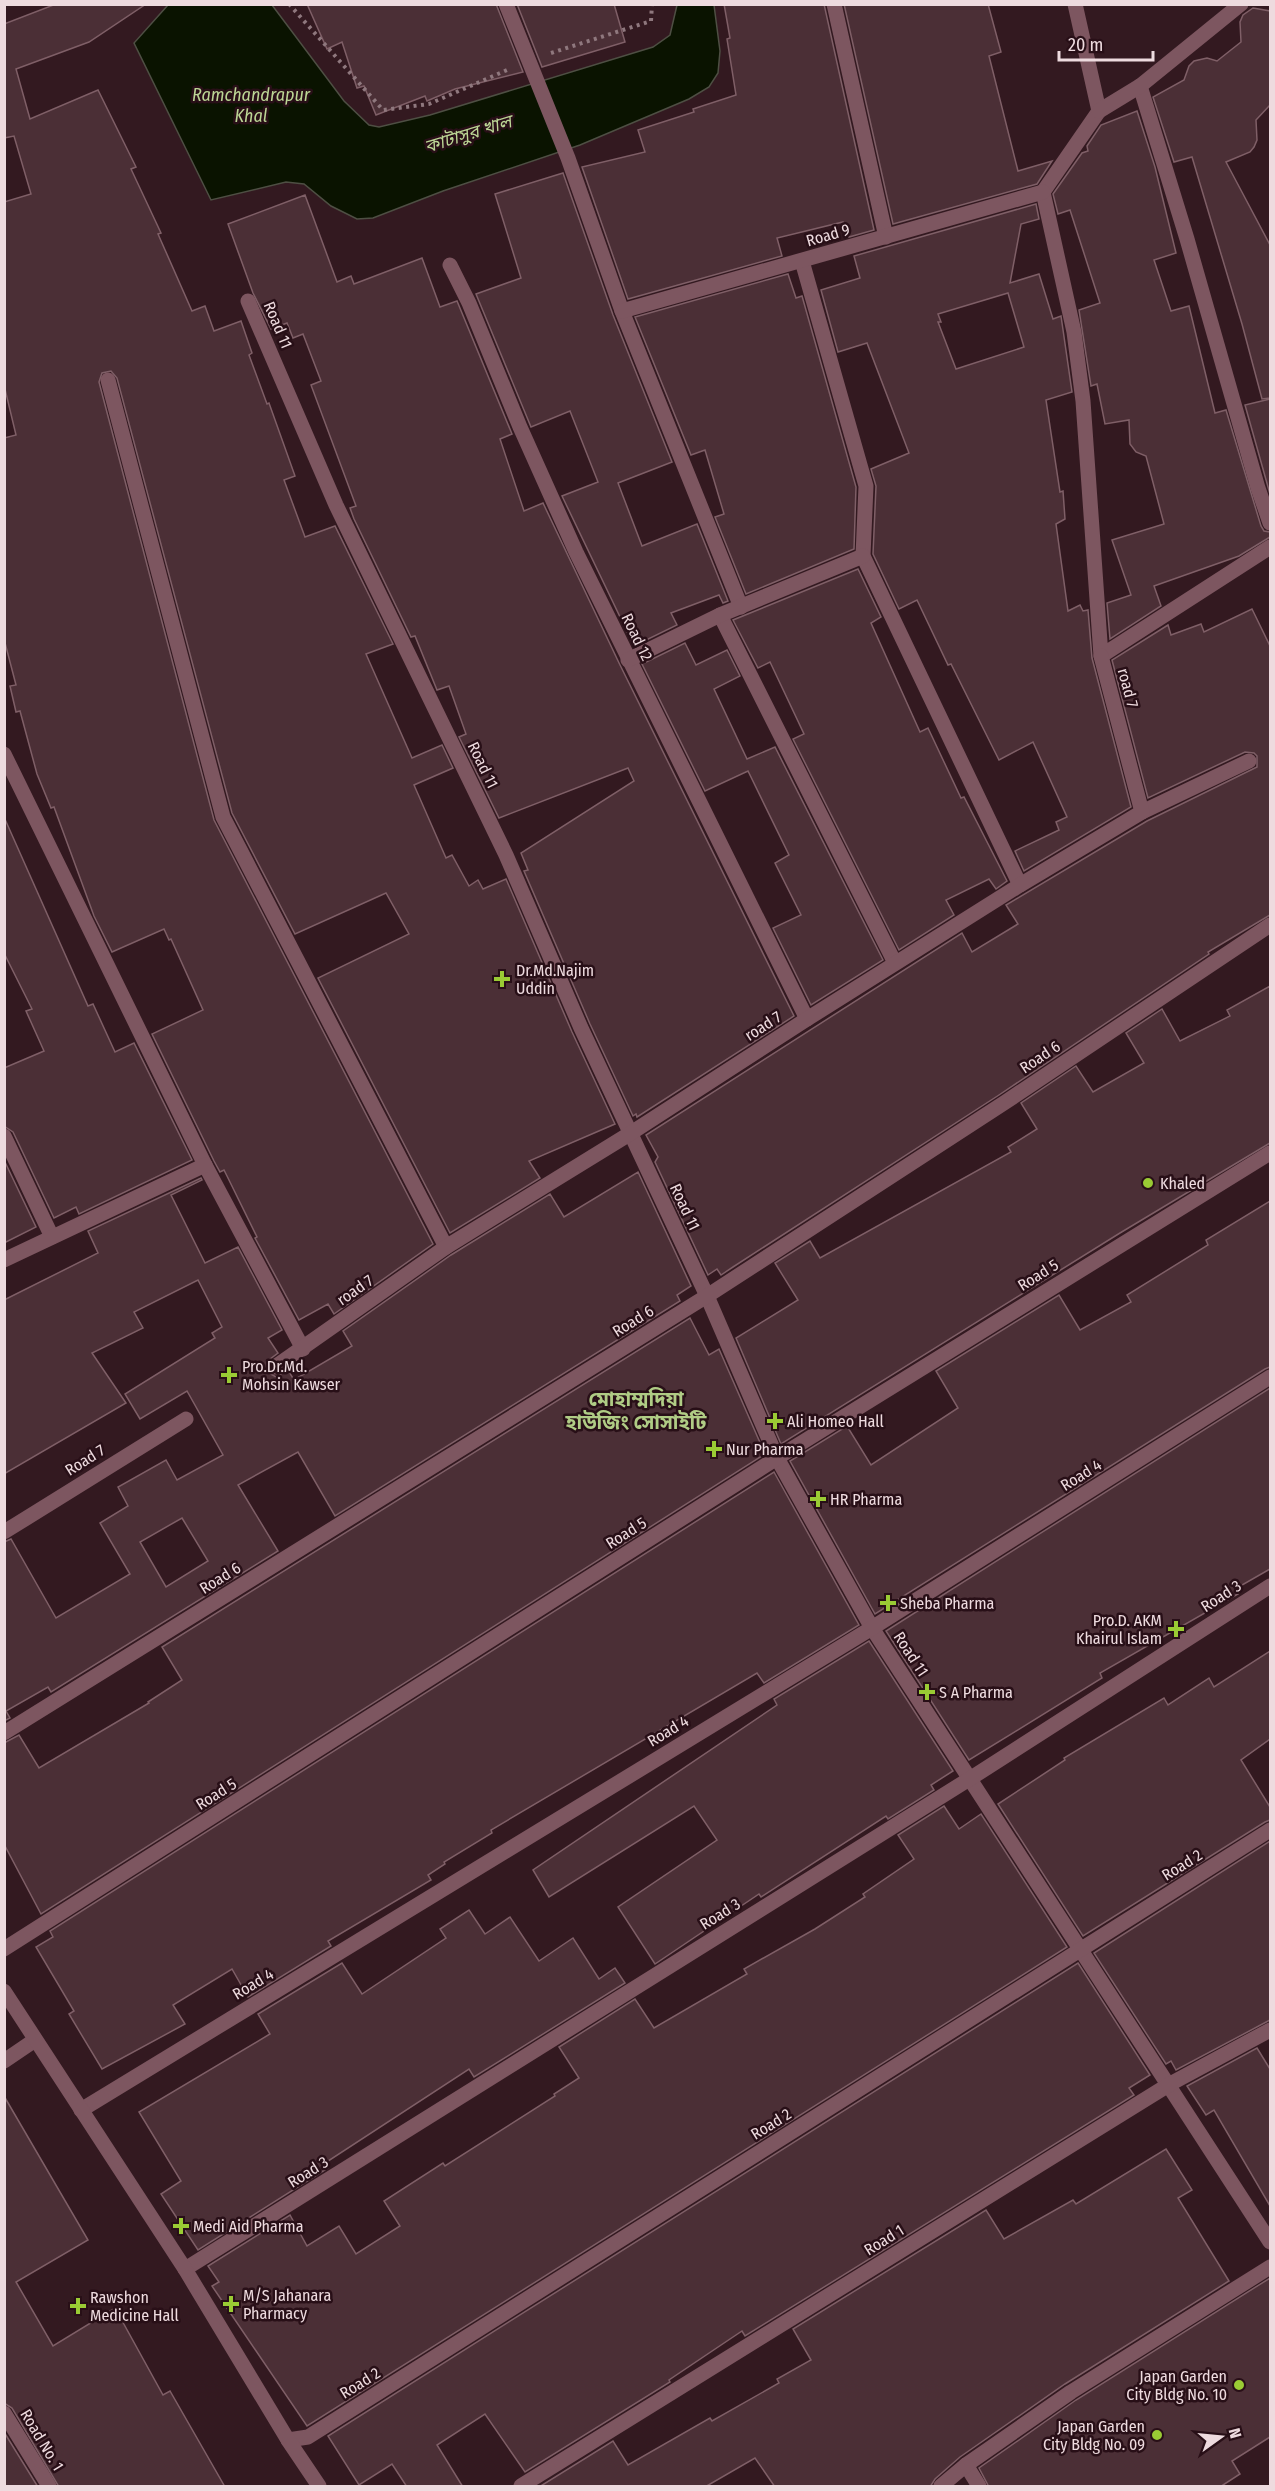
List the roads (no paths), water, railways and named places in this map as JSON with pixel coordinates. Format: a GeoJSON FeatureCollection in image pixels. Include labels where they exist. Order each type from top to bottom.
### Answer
{"type":"FeatureCollection","features":[{"type":"Feature","properties":{"kind":"street"},"geometry":{"type":"LineString","coordinates":[[506,4],[568,158],[621,311],[741,607]]}},
{"type":"Feature","properties":{"kind":"street"},"geometry":{"type":"LineString","coordinates":[[834,4],[886,237]]}},
{"type":"Feature","properties":{"kind":"street"},"geometry":{"type":"LineString","coordinates":[[1075,4],[1099,111]]}},
{"type":"Feature","properties":{"kind":"street"},"geometry":{"type":"LineString","coordinates":[[1044,192],[1099,111],[1140,86],[1241,4]]}},
{"type":"Feature","properties":{"kind":"street"},"geometry":{"type":"LineString","coordinates":[[1140,86],[1270,523]]}},
{"type":"Feature","properties":{"kind":"street","name":"Road 9"},"geometry":{"type":"LineString","coordinates":[[621,311],[1044,192]]}},
{"type":"Feature","properties":{"kind":"street","name":"road 7"},"geometry":{"type":"LineString","coordinates":[[275,1367],[446,1247],[631,1133],[895,963],[1142,812],[1101,656],[1083,401],[1074,332],[1044,192]]}},
{"type":"Feature","properties":{"kind":"street"},"geometry":{"type":"LineString","coordinates":[[802,261],[866,486],[863,556],[1020,885]]}},
{"type":"Feature","properties":{"kind":"street","name":"Road 12"},"geometry":{"type":"LineString","coordinates":[[450,265],[469,303],[562,521],[627,660],[677,753],[807,1019]]}},
{"type":"Feature","properties":{"kind":"street","name":"Road 11"},"geometry":{"type":"LineString","coordinates":[[248,302],[336,506],[506,855],[581,1028],[707,1296],[777,1458],[872,1628],[1170,2084],[1270,2242]]}},
{"type":"Feature","properties":{"kind":"street"},"geometry":{"type":"LineString","coordinates":[[108,380],[223,817],[446,1247]]}},
{"type":"Feature","properties":{"kind":"street"},"geometry":{"type":"LineString","coordinates":[[1101,656],[1270,547]]}},
{"type":"Feature","properties":{"kind":"street"},"geometry":{"type":"LineString","coordinates":[[627,660],[720,615],[863,556]]}},
{"type":"Feature","properties":{"kind":"street"},"geometry":{"type":"LineString","coordinates":[[720,615],[895,963]]}},
{"type":"Feature","properties":{"kind":"street"},"geometry":{"type":"LineString","coordinates":[[4,754],[205,1165],[303,1349]]}},
{"type":"Feature","properties":{"kind":"street"},"geometry":{"type":"LineString","coordinates":[[1142,812],[1249,761]]}},
{"type":"Feature","properties":{"kind":"street","name":"Road 6"},"geometry":{"type":"LineString","coordinates":[[4,1733],[707,1296],[1004,1103],[1270,925]]}},
{"type":"Feature","properties":{"kind":"street"},"geometry":{"type":"LineString","coordinates":[[4,1136],[52,1237]]}},
{"type":"Feature","properties":{"kind":"street","name":"Road 5"},"geometry":{"type":"LineString","coordinates":[[4,1949],[777,1458],[1270,1153]]}},
{"type":"Feature","properties":{"kind":"street"},"geometry":{"type":"LineString","coordinates":[[4,1260],[205,1165]]}},
{"type":"Feature","properties":{"kind":"street","name":"Road 4"},"geometry":{"type":"LineString","coordinates":[[81,2110],[872,1628],[1270,1377]]}},
{"type":"Feature","properties":{"kind":"street","name":"Road 7"},"geometry":{"type":"LineString","coordinates":[[4,1532],[186,1419]]}},
{"type":"Feature","properties":{"kind":"street","name":"Road 3"},"geometry":{"type":"LineString","coordinates":[[185,2269],[971,1778],[1270,1586]]}},
{"type":"Feature","properties":{"kind":"street","name":"Road 2"},"geometry":{"type":"LineString","coordinates":[[288,2440],[308,2437],[1270,1830]]}},
{"type":"Feature","properties":{"kind":"street"},"geometry":{"type":"LineString","coordinates":[[4,1991],[185,2269],[319,2487]]}},
{"type":"Feature","properties":{"kind":"street","name":"Road 1"},"geometry":{"type":"LineString","coordinates":[[521,2487],[1170,2084],[1270,2030]]}},
{"type":"Feature","properties":{"kind":"street"},"geometry":{"type":"LineString","coordinates":[[4,2061],[35,2040]]}},
{"type":"Feature","properties":{"kind":"street"},"geometry":{"type":"LineString","coordinates":[[941,2487],[966,2465],[1071,2392],[1270,2267]]}},
{"type":"Feature","properties":{"kind":"street","name":"Road No. 1"},"geometry":{"type":"LineString","coordinates":[[4,2413],[49,2487]]}},
{"type":"Feature","properties":{"kind":"street"},"geometry":{"type":"LineString","coordinates":[[966,2465],[979,2487]]}},
{"type":"Feature","properties":{"kind":"water","name":"Ramchandrapur Khal"},"geometry":{"type":"Polygon","coordinates":[[[168,5],[272,5],[344,101],[369,125],[379,127],[430,115],[653,47],[670,35],[677,5],[714,5],[720,51],[718,73],[709,87],[689,99],[580,145],[443,191],[373,218],[357,219],[331,206],[304,184],[286,182],[211,200],[134,43],[168,5]]]}},
{"type":"Feature","properties":{"kind":"place","name":"Dr.Md.Najim Uddin"},"geometry":{"type":"Point","coordinates":[502,979]}},
{"type":"Feature","properties":{"kind":"place","name":"Khaled"},"geometry":{"type":"Point","coordinates":[1148,1183]}},
{"type":"Feature","properties":{"kind":"place","name":"Pro.Dr.Md. Mohsin Kawser"},"geometry":{"type":"Point","coordinates":[229,1375]}},
{"type":"Feature","properties":{"kind":"place","name":"Ali Homeo Hall"},"geometry":{"type":"Point","coordinates":[775,1421]}},
{"type":"Feature","properties":{"kind":"place","name":"Nur Pharma"},"geometry":{"type":"Point","coordinates":[714,1449]}},
{"type":"Feature","properties":{"kind":"place","name":"HR Pharma"},"geometry":{"type":"Point","coordinates":[818,1499]}},
{"type":"Feature","properties":{"kind":"place","name":"Sheba Pharma"},"geometry":{"type":"Point","coordinates":[888,1603]}},
{"type":"Feature","properties":{"kind":"place","name":"Pro.D. AKM Khairul Islam"},"geometry":{"type":"Point","coordinates":[1176,1629]}},
{"type":"Feature","properties":{"kind":"place","name":"S A Pharma"},"geometry":{"type":"Point","coordinates":[927,1692]}},
{"type":"Feature","properties":{"kind":"place","name":"Medi Aid Pharma"},"geometry":{"type":"Point","coordinates":[181,2226]}},
{"type":"Feature","properties":{"kind":"place","name":"M/S Jahanara Pharmacy"},"geometry":{"type":"Point","coordinates":[231,2304]}},
{"type":"Feature","properties":{"kind":"place","name":"Rawshon Medicine Hall"},"geometry":{"type":"Point","coordinates":[78,2306]}},
{"type":"Feature","properties":{"kind":"place","name":"Japan Garden City Bldg No. 10"},"geometry":{"type":"Point","coordinates":[1239,2385]}},
{"type":"Feature","properties":{"kind":"place","name":"Japan Garden City Bldg No. 09"},"geometry":{"type":"Point","coordinates":[1157,2435]}},
{"type":"Feature","properties":{"kind":"district","name":"মোহাম্মদিয়া হাউজিং সোসাইটি"},"geometry":{"type":"Point","coordinates":[636,1410]}},
{"type":"Feature","properties":{"kind":"water label","name":"কাটাসুর খাল"},"geometry":{"type":"Point","coordinates":[468,134]}}]}
